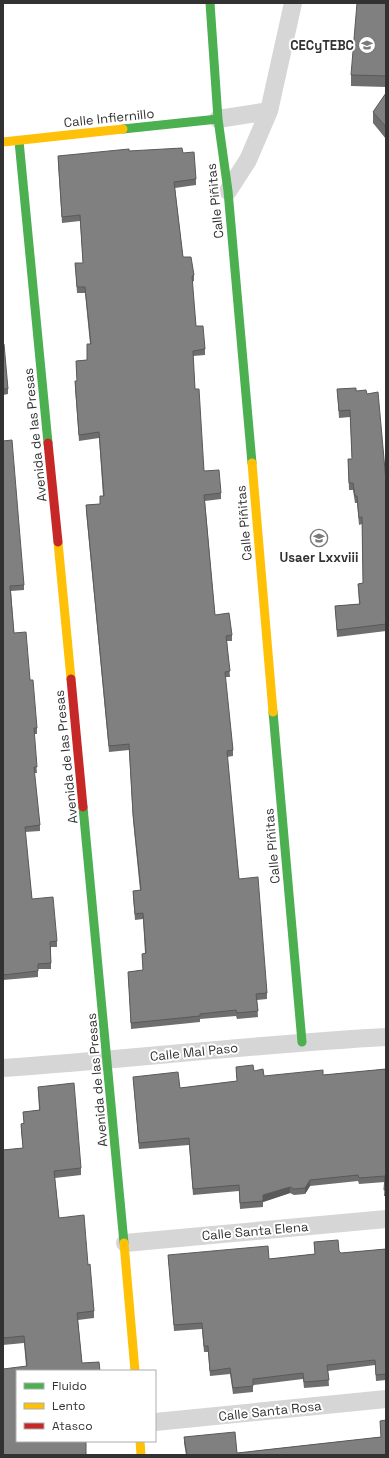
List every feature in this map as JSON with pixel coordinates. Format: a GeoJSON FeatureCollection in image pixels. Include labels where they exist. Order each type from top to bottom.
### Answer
{"type":"FeatureCollection","features":[{"type":"Feature","properties":{"kind":"street","name":"Calle Piñitas"},"geometry":{"type":"LineString","coordinates":[[210,3],[218,119],[228,191],[302,1042]]}},
{"type":"Feature","properties":{"kind":"street"},"geometry":{"type":"LineString","coordinates":[[228,191],[248,160],[269,111],[293,3]]}},
{"type":"Feature","properties":{"kind":"street"},"geometry":{"type":"LineString","coordinates":[[218,119],[269,111]]}},
{"type":"Feature","properties":{"kind":"street","name":"Calle Infiernillo"},"geometry":{"type":"LineString","coordinates":[[3,142],[218,119]]}},
{"type":"Feature","properties":{"kind":"street","name":"Avenida de las Presas"},"geometry":{"type":"LineString","coordinates":[[19,141],[108,1061],[135,1370]]}},
{"type":"Feature","properties":{"kind":"street","name":"Calle Mal Paso"},"geometry":{"type":"LineString","coordinates":[[3,1068],[108,1061],[302,1042],[386,1037]]}},
{"type":"Feature","properties":{"kind":"street","name":"Calle Santa Elena"},"geometry":{"type":"LineString","coordinates":[[125,1243],[386,1219]]}},
{"type":"Feature","properties":{"kind":"street","name":"Calle Santa Rosa"},"geometry":{"type":"LineString","coordinates":[[156,1422],[386,1399]]}},
{"type":"Feature","properties":{"kind":"street"},"geometry":{"type":"LineString","coordinates":[[140,1442],[141,1455]]}},
{"type":"Feature","properties":{"kind":"building"},"geometry":{"type":"Polygon","coordinates":[[[357,3],[386,3],[386,76],[351,75],[357,3]]]}},
{"type":"Feature","properties":{"kind":"building"},"geometry":{"type":"Polygon","coordinates":[[[386,93],[386,127],[373,112],[386,93]]]}},
{"type":"Feature","properties":{"kind":"building"},"geometry":{"type":"Polygon","coordinates":[[[182,148],[183,153],[194,152],[196,179],[174,182],[183,257],[191,257],[194,275],[192,276],[196,326],[203,326],[205,349],[193,351],[195,389],[199,389],[204,471],[219,470],[221,493],[204,495],[215,615],[229,613],[232,635],[226,636],[230,671],[225,672],[233,750],[227,751],[239,879],[258,877],[267,993],[256,994],[258,1011],[237,1013],[236,1010],[200,1014],[200,1016],[131,1023],[128,972],[143,970],[142,954],[146,953],[143,913],[135,914],[133,891],[141,890],[133,814],[129,744],[109,746],[86,505],[100,504],[100,496],[104,496],[99,432],[79,435],[75,381],[77,381],[76,361],[87,360],[87,344],[91,344],[85,287],[77,287],[75,263],[83,263],[80,215],[62,217],[58,156],[129,149],[129,151],[182,148]]]}},
{"type":"Feature","properties":{"kind":"building"},"geometry":{"type":"Polygon","coordinates":[[[4,344],[8,389],[3,389],[4,344]]]}},
{"type":"Feature","properties":{"kind":"building"},"geometry":{"type":"Polygon","coordinates":[[[356,388],[356,391],[366,390],[367,394],[378,392],[386,481],[386,624],[337,630],[335,606],[360,604],[358,584],[363,583],[362,517],[359,518],[357,496],[355,496],[353,483],[349,483],[348,459],[352,459],[350,410],[339,411],[337,389],[356,388]]]}},
{"type":"Feature","properties":{"kind":"building"},"geometry":{"type":"Polygon","coordinates":[[[12,440],[24,585],[10,586],[14,633],[26,632],[30,680],[33,680],[37,728],[34,728],[37,767],[34,767],[40,825],[25,827],[32,899],[53,897],[57,941],[50,942],[51,963],[38,964],[38,971],[3,975],[3,441],[12,440]]]}},
{"type":"Feature","properties":{"kind":"building"},"geometry":{"type":"Polygon","coordinates":[[[253,1065],[254,1071],[263,1069],[264,1076],[323,1070],[323,1075],[386,1069],[386,1190],[384,1190],[385,1176],[359,1178],[358,1175],[310,1180],[305,1188],[294,1189],[290,1187],[263,1195],[263,1201],[240,1203],[239,1185],[193,1189],[189,1138],[139,1143],[133,1077],[178,1072],[180,1088],[237,1081],[236,1067],[253,1065]]]}},
{"type":"Feature","properties":{"kind":"building"},"geometry":{"type":"Polygon","coordinates":[[[74,1083],[81,1168],[54,1171],[59,1218],[84,1215],[88,1265],[90,1264],[94,1311],[77,1313],[82,1363],[99,1362],[100,1370],[16,1370],[16,1442],[86,1442],[86,1455],[3,1455],[3,1369],[27,1366],[24,1336],[3,1338],[3,1150],[23,1148],[21,1124],[24,1123],[23,1112],[40,1110],[38,1087],[74,1083]]]}},
{"type":"Feature","properties":{"kind":"building"},"geometry":{"type":"Polygon","coordinates":[[[338,1240],[339,1251],[341,1253],[386,1249],[386,1374],[376,1375],[375,1360],[327,1365],[329,1380],[304,1382],[303,1373],[253,1379],[253,1386],[233,1388],[230,1368],[210,1371],[208,1346],[204,1346],[202,1323],[174,1325],[168,1255],[268,1246],[269,1259],[315,1254],[314,1242],[338,1240]]]}},
{"type":"Feature","properties":{"kind":"building"},"geometry":{"type":"Polygon","coordinates":[[[386,1420],[386,1455],[187,1455],[184,1437],[235,1432],[237,1453],[381,1437],[380,1421],[386,1420]]]}},
{"type":"Feature","properties":{"kind":"traffic: fast"},"geometry":{"type":"LineString","coordinates":[[210,3],[218,119],[228,191],[252,463]]}},
{"type":"Feature","properties":{"kind":"traffic: fast"},"geometry":{"type":"LineString","coordinates":[[123,129],[218,119]]}},
{"type":"Feature","properties":{"kind":"traffic: fast"},"geometry":{"type":"LineString","coordinates":[[19,141],[48,443]]}},
{"type":"Feature","properties":{"kind":"traffic: fast"},"geometry":{"type":"LineString","coordinates":[[273,712],[302,1042]]}},
{"type":"Feature","properties":{"kind":"traffic: fast"},"geometry":{"type":"LineString","coordinates":[[83,807],[124,1243]]}},
{"type":"Feature","properties":{"kind":"traffic: slow"},"geometry":{"type":"LineString","coordinates":[[3,142],[123,129]]}},
{"type":"Feature","properties":{"kind":"traffic: slow"},"geometry":{"type":"LineString","coordinates":[[252,463],[273,712]]}},
{"type":"Feature","properties":{"kind":"traffic: slow"},"geometry":{"type":"LineString","coordinates":[[58,542],[71,679]]}},
{"type":"Feature","properties":{"kind":"traffic: slow"},"geometry":{"type":"LineString","coordinates":[[124,1243],[135,1370]]}},
{"type":"Feature","properties":{"kind":"traffic: slow"},"geometry":{"type":"LineString","coordinates":[[140,1442],[141,1455]]}},
{"type":"Feature","properties":{"kind":"traffic: jam"},"geometry":{"type":"LineString","coordinates":[[48,443],[58,542]]}},
{"type":"Feature","properties":{"kind":"traffic: jam"},"geometry":{"type":"LineString","coordinates":[[71,679],[83,807]]}},
{"type":"Feature","properties":{"kind":"place","name":"CECyTEBC"},"geometry":{"type":"Point","coordinates":[367,45]}},
{"type":"Feature","properties":{"kind":"place","name":"Usaer Lxxviii"},"geometry":{"type":"Point","coordinates":[319,538]}}]}
